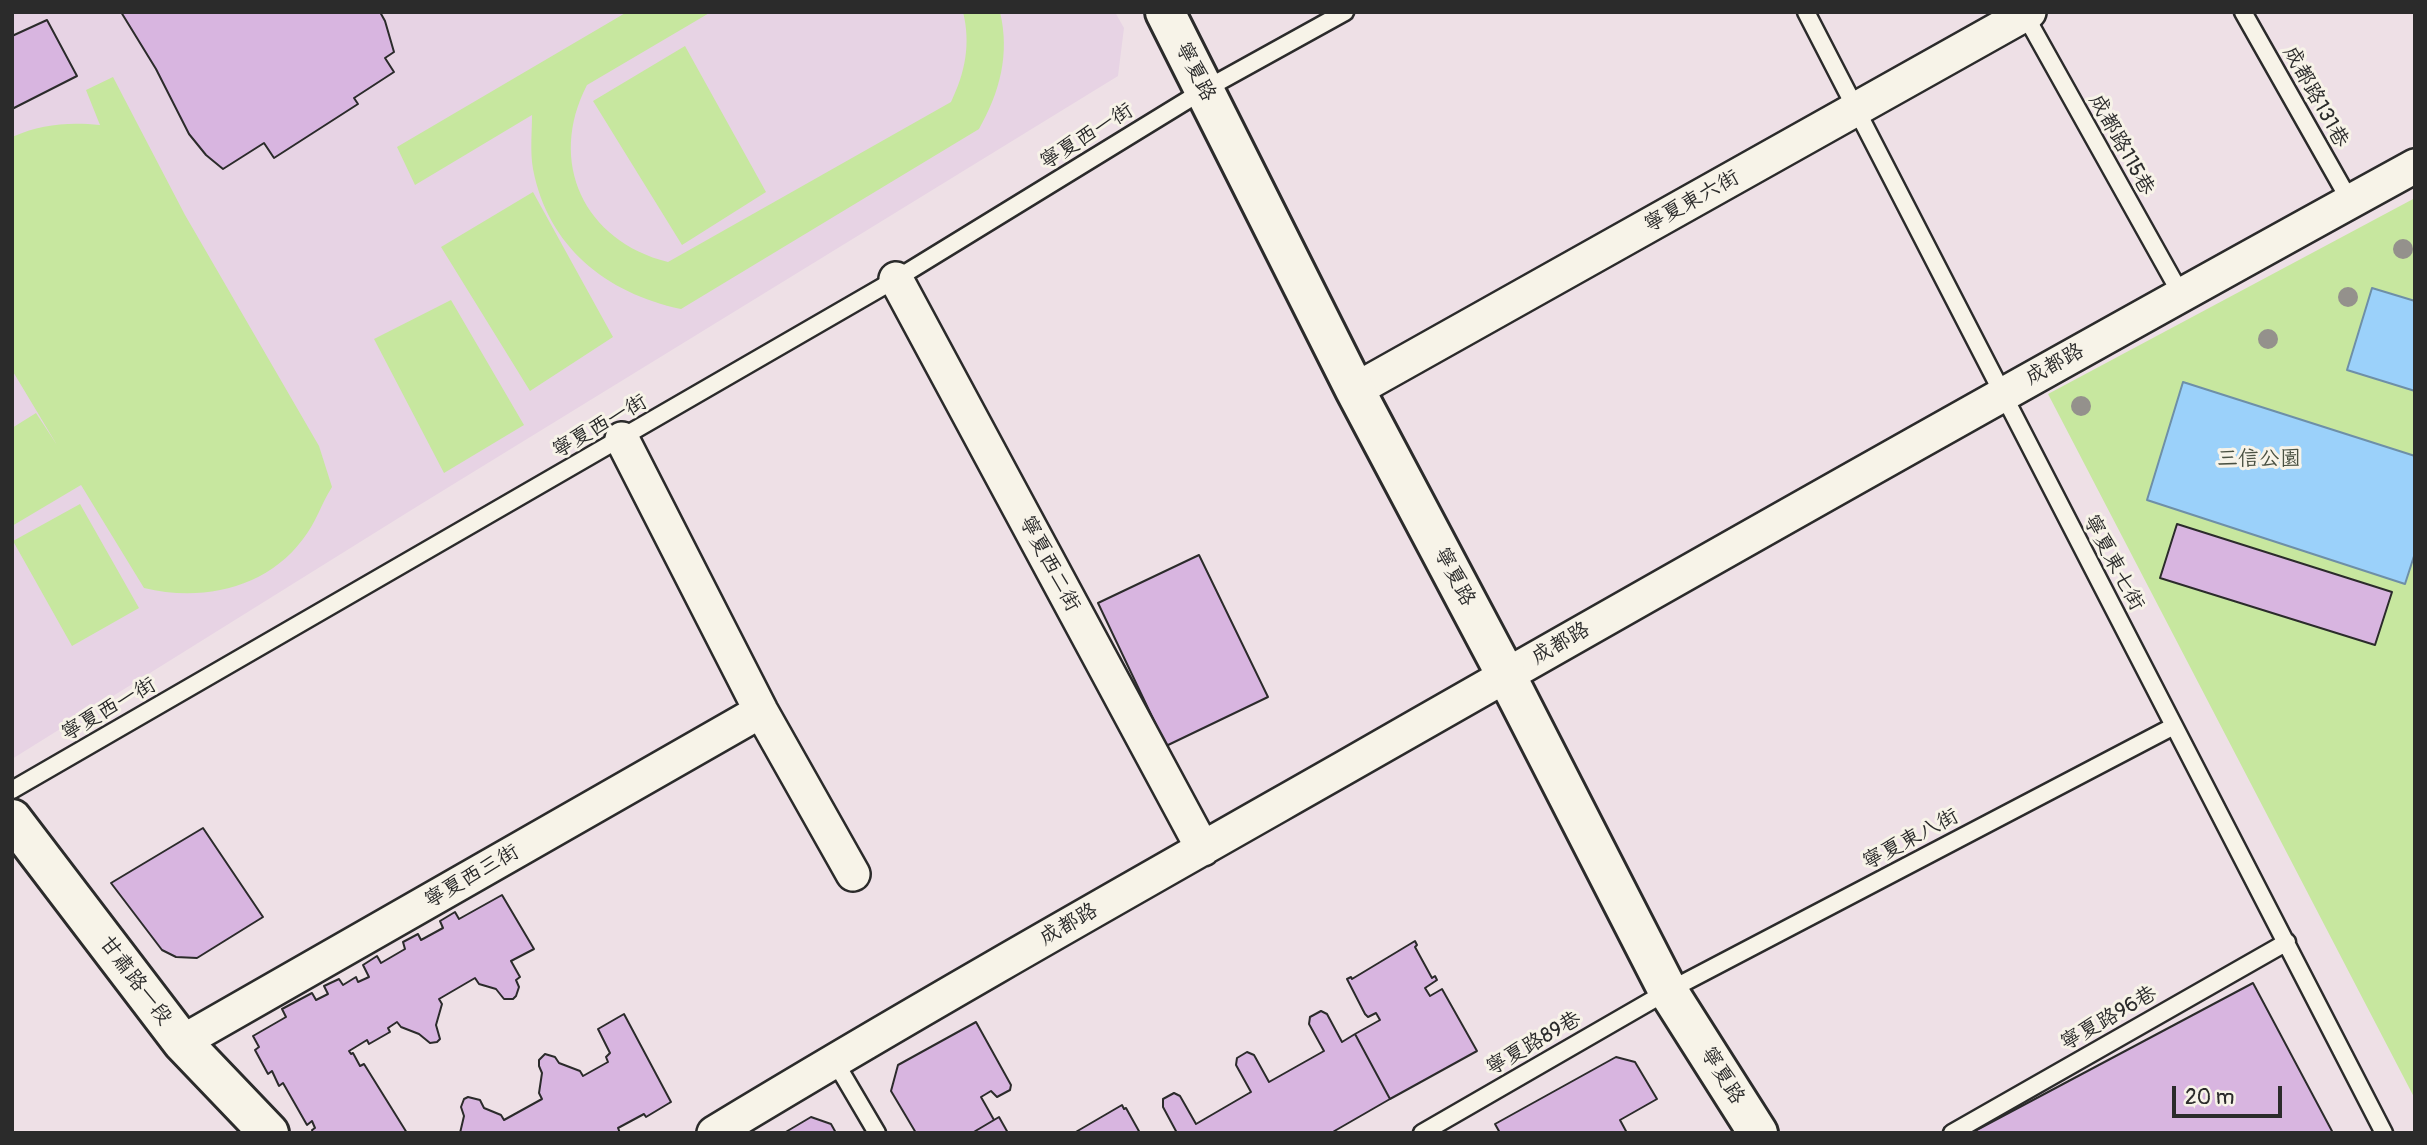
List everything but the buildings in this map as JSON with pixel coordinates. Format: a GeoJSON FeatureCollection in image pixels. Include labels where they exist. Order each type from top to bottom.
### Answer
{"type":"FeatureCollection","features":[{"type":"Feature","properties":{"kind":"street","name":"寧夏路"},"geometry":{"type":"LineString","coordinates":[[1165,12],[1354,390],[1506,675],[1668,991],[1758,1133]]}},
{"type":"Feature","properties":{"kind":"street","name":"寧夏東六街"},"geometry":{"type":"LineString","coordinates":[[1354,390],[2027,13]]}},
{"type":"Feature","properties":{"kind":"street","name":"成都路"},"geometry":{"type":"LineString","coordinates":[[714,1133],[834,1060],[1506,675],[2002,394],[2415,166]]}},
{"type":"Feature","properties":{"kind":"street","name":"寧夏西二街"},"geometry":{"type":"LineString","coordinates":[[896,279],[1203,849]]}},
{"type":"Feature","properties":{"kind":"street"},"geometry":{"type":"LineString","coordinates":[[622,439],[761,711],[853,874]]}},
{"type":"Feature","properties":{"kind":"street","name":"寧夏西三街"},"geometry":{"type":"LineString","coordinates":[[183,1042],[761,711]]}},
{"type":"Feature","properties":{"kind":"street","name":"甘肅路一段"},"geometry":{"type":"LineString","coordinates":[[12,820],[183,1042],[269,1133]]}},
{"type":"Feature","properties":{"kind":"lane","name":"寧夏西一街"},"geometry":{"type":"LineString","coordinates":[[12,790],[622,439],[896,279],[1204,90],[1345,12]]}},
{"type":"Feature","properties":{"kind":"lane","name":"寧夏東七街"},"geometry":{"type":"LineString","coordinates":[[1807,12],[2384,1133]]}},
{"type":"Feature","properties":{"kind":"lane","name":"成都路131巷"},"geometry":{"type":"LineString","coordinates":[[2244,12],[2350,201]]}},
{"type":"Feature","properties":{"kind":"lane","name":"成都路115巷"},"geometry":{"type":"LineString","coordinates":[[2027,13],[2182,296]]}},
{"type":"Feature","properties":{"kind":"lane","name":"寧夏東八街"},"geometry":{"type":"LineString","coordinates":[[1668,991],[2174,726]]}},
{"type":"Feature","properties":{"kind":"lane","name":"寧夏路96巷"},"geometry":{"type":"LineString","coordinates":[[1952,1133],[2287,942]]}},
{"type":"Feature","properties":{"kind":"lane","name":"寧夏路89巷"},"geometry":{"type":"LineString","coordinates":[[1422,1133],[1668,991]]}},
{"type":"Feature","properties":{"kind":"lane"},"geometry":{"type":"LineString","coordinates":[[834,1060],[877,1133]]}},
{"type":"Feature","properties":{"kind":"shaded area"},"geometry":{"type":"Polygon","coordinates":[[[12,12],[1115,12],[1124,28],[1118,76],[12,759],[12,12]]]}},
{"type":"Feature","properties":{"kind":"green space"},"geometry":{"type":"Polygon","coordinates":[[[627,12],[711,12],[587,85],[576,114],[571,142],[573,169],[581,194],[595,217],[614,236],[639,252],[668,262],[951,102],[965,58],[963,12],[1000,12],[1003,58],[998,87],[979,129],[681,309],[654,302],[605,278],[584,262],[567,243],[552,222],[533,169],[532,115],[415,185],[397,147],[627,12]]]}},
{"type":"Feature","properties":{"kind":"green space"},"geometry":{"type":"Polygon","coordinates":[[[685,46],[766,192],[682,245],[593,101],[685,46]]]}},
{"type":"Feature","properties":{"kind":"green space"},"geometry":{"type":"Polygon","coordinates":[[[113,77],[185,215],[319,446],[332,487],[308,533],[288,556],[271,570],[231,588],[188,593],[144,588],[81,485],[12,526],[12,428],[36,413],[57,445],[12,370],[12,137],[55,125],[100,125],[86,90],[113,77]]]}},
{"type":"Feature","properties":{"kind":"green space"},"geometry":{"type":"Polygon","coordinates":[[[533,192],[613,337],[530,391],[441,247],[533,192]]]}},
{"type":"Feature","properties":{"kind":"green space","name":"三信公園"},"geometry":{"type":"Polygon","coordinates":[[[2415,198],[2415,1099],[2048,394],[2415,198]]]}},
{"type":"Feature","properties":{"kind":"green space"},"geometry":{"type":"Polygon","coordinates":[[[451,300],[524,425],[444,473],[374,339],[451,300]]]}},
{"type":"Feature","properties":{"kind":"green space"},"geometry":{"type":"Polygon","coordinates":[[[80,504],[139,608],[72,646],[13,541],[80,504]]]}},
{"type":"Feature","properties":{"kind":"water"},"geometry":{"type":"Polygon","coordinates":[[[2372,288],[2415,301],[2415,391],[2347,370],[2372,288]]]}},
{"type":"Feature","properties":{"kind":"water"},"geometry":{"type":"Polygon","coordinates":[[[2183,382],[2415,456],[2415,553],[2405,584],[2147,500],[2183,382]]]}}]}
